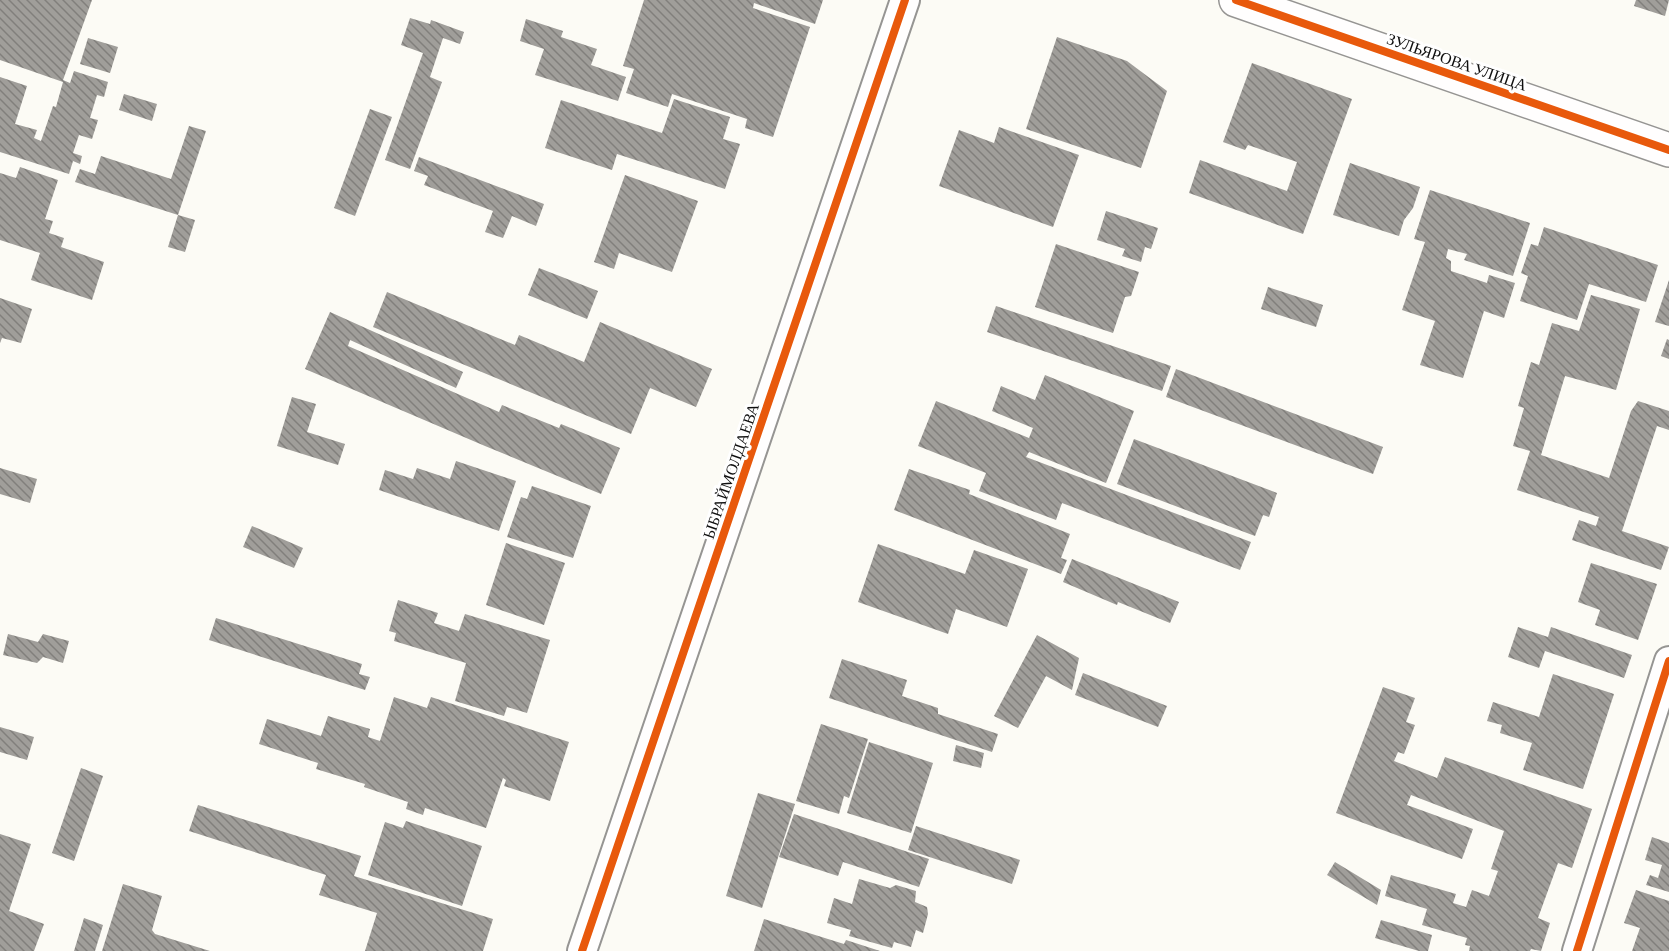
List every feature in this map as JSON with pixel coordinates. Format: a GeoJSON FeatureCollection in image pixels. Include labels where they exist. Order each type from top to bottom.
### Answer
{"type":"FeatureCollection","features":[{"type":"Feature","properties":{"kind":"street","name":"ЫБРАЙМОЛДАЕВА"},"geometry":{"type":"LineString","coordinates":[[582,951],[905,0]]}},
{"type":"Feature","properties":{"kind":"street","name":"ЗУЛЬЯРОВА УЛИЦА"},"geometry":{"type":"LineString","coordinates":[[1236,0],[1669,150]]}},
{"type":"Feature","properties":{"kind":"street"},"geometry":{"type":"LineString","coordinates":[[1577,951],[1669,661]]}},
{"type":"Feature","properties":{"kind":"building"},"geometry":{"type":"Polygon","coordinates":[[[0,0],[92,0],[63,80],[70,83],[74,71],[108,82],[104,97],[97,95],[90,118],[98,120],[92,139],[79,135],[73,153],[82,156],[80,164],[73,161],[69,174],[0,152],[0,77],[27,86],[15,124],[37,130],[34,138],[41,141],[53,106],[56,107],[63,82],[0,60],[0,0]]]}},
{"type":"Feature","properties":{"kind":"building"},"geometry":{"type":"Polygon","coordinates":[[[644,0],[823,0],[815,24],[754,3],[753,8],[810,27],[773,137],[745,128],[747,119],[672,94],[668,107],[626,93],[634,69],[623,66],[644,0]]]}},
{"type":"Feature","properties":{"kind":"building"},"geometry":{"type":"Polygon","coordinates":[[[1636,0],[1669,0],[1665,16],[1634,6],[1636,0]]]}},
{"type":"Feature","properties":{"kind":"building"},"geometry":{"type":"Polygon","coordinates":[[[410,18],[430,24],[431,20],[464,32],[460,44],[443,38],[430,77],[442,82],[410,169],[385,160],[423,53],[401,45],[410,18]]]}},
{"type":"Feature","properties":{"kind":"building"},"geometry":{"type":"Polygon","coordinates":[[[526,19],[563,31],[561,37],[597,49],[591,65],[626,77],[618,101],[535,75],[544,49],[520,41],[526,19]]]}},
{"type":"Feature","properties":{"kind":"building"},"geometry":{"type":"Polygon","coordinates":[[[1057,37],[1127,61],[1167,91],[1141,168],[1026,129],[1057,37]]]}},
{"type":"Feature","properties":{"kind":"building"},"geometry":{"type":"Polygon","coordinates":[[[88,38],[118,47],[110,73],[80,64],[88,38]]]}},
{"type":"Feature","properties":{"kind":"building"},"geometry":{"type":"Polygon","coordinates":[[[1252,63],[1352,99],[1303,234],[1189,193],[1200,160],[1287,191],[1297,162],[1248,145],[1245,150],[1223,142],[1252,63]]]}},
{"type":"Feature","properties":{"kind":"building"},"geometry":{"type":"Polygon","coordinates":[[[124,94],[157,104],[152,121],[119,110],[124,94]]]}},
{"type":"Feature","properties":{"kind":"building"},"geometry":{"type":"Polygon","coordinates":[[[674,99],[730,117],[723,139],[740,144],[725,189],[617,154],[612,170],[545,148],[561,100],[662,133],[674,99]]]}},
{"type":"Feature","properties":{"kind":"building"},"geometry":{"type":"Polygon","coordinates":[[[370,109],[392,117],[355,216],[334,208],[370,109]]]}},
{"type":"Feature","properties":{"kind":"building"},"geometry":{"type":"Polygon","coordinates":[[[189,126],[206,131],[178,215],[75,182],[80,169],[95,174],[101,156],[171,179],[189,126]]]}},
{"type":"Feature","properties":{"kind":"building"},"geometry":{"type":"Polygon","coordinates":[[[999,127],[1079,155],[1053,227],[939,186],[959,130],[994,143],[999,127]]]}},
{"type":"Feature","properties":{"kind":"building"},"geometry":{"type":"Polygon","coordinates":[[[419,157],[544,204],[536,226],[512,216],[503,238],[485,232],[493,211],[424,185],[428,176],[414,171],[419,157]]]}},
{"type":"Feature","properties":{"kind":"building"},"geometry":{"type":"Polygon","coordinates":[[[1350,163],[1420,187],[1413,208],[1404,220],[1399,236],[1333,215],[1350,163]]]}},
{"type":"Feature","properties":{"kind":"building"},"geometry":{"type":"Polygon","coordinates":[[[20,167],[58,180],[45,219],[53,221],[49,233],[64,238],[61,247],[104,262],[92,300],[31,280],[40,253],[0,240],[0,173],[16,178],[20,167]]]}},
{"type":"Feature","properties":{"kind":"building"},"geometry":{"type":"Polygon","coordinates":[[[625,175],[698,201],[672,272],[619,253],[614,269],[594,262],[625,175]]]}},
{"type":"Feature","properties":{"kind":"building"},"geometry":{"type":"Polygon","coordinates":[[[1430,190],[1530,223],[1513,276],[1464,260],[1467,254],[1448,249],[1446,258],[1451,261],[1451,271],[1487,283],[1489,275],[1515,283],[1504,318],[1484,311],[1463,378],[1420,365],[1435,321],[1402,310],[1425,242],[1414,239],[1430,190]]]}},
{"type":"Feature","properties":{"kind":"building"},"geometry":{"type":"Polygon","coordinates":[[[1106,211],[1158,228],[1151,249],[1145,247],[1141,262],[1122,256],[1125,249],[1097,240],[1106,211]]]}},
{"type":"Feature","properties":{"kind":"building"},"geometry":{"type":"Polygon","coordinates":[[[178,215],[195,220],[185,252],[168,247],[178,215]]]}},
{"type":"Feature","properties":{"kind":"building"},"geometry":{"type":"Polygon","coordinates":[[[1544,227],[1658,265],[1646,302],[1589,284],[1577,320],[1520,301],[1528,276],[1521,273],[1531,244],[1538,246],[1544,227]]]}},
{"type":"Feature","properties":{"kind":"building"},"geometry":{"type":"Polygon","coordinates":[[[1056,244],[1139,272],[1131,296],[1125,297],[1113,333],[1035,307],[1056,244]]]}},
{"type":"Feature","properties":{"kind":"building"},"geometry":{"type":"Polygon","coordinates":[[[539,268],[598,291],[587,319],[528,295],[539,268]]]}},
{"type":"Feature","properties":{"kind":"building"},"geometry":{"type":"Polygon","coordinates":[[[1669,280],[1669,326],[1655,322],[1669,280]]]}},
{"type":"Feature","properties":{"kind":"building"},"geometry":{"type":"Polygon","coordinates":[[[1268,287],[1323,305],[1316,327],[1261,309],[1268,287]]]}},
{"type":"Feature","properties":{"kind":"building"},"geometry":{"type":"Polygon","coordinates":[[[387,292],[515,345],[519,335],[584,362],[600,322],[712,369],[696,407],[650,388],[631,434],[373,327],[387,292]]]}},
{"type":"Feature","properties":{"kind":"building"},"geometry":{"type":"Polygon","coordinates":[[[1591,295],[1640,309],[1616,390],[1565,376],[1541,455],[1609,478],[1631,411],[1638,401],[1669,411],[1669,430],[1657,426],[1622,531],[1669,547],[1661,570],[1572,540],[1579,520],[1596,526],[1599,517],[1517,490],[1530,451],[1513,446],[1524,408],[1518,406],[1531,362],[1539,365],[1552,323],[1579,331],[1591,295]]]}},
{"type":"Feature","properties":{"kind":"building"},"geometry":{"type":"Polygon","coordinates":[[[0,298],[32,309],[21,343],[2,338],[0,343],[0,298]]]}},
{"type":"Feature","properties":{"kind":"building"},"geometry":{"type":"Polygon","coordinates":[[[996,306],[1171,366],[1162,391],[987,332],[996,306]]]}},
{"type":"Feature","properties":{"kind":"building"},"geometry":{"type":"Polygon","coordinates":[[[330,312],[463,372],[456,388],[350,340],[348,346],[499,412],[502,405],[559,428],[561,424],[620,448],[601,494],[305,369],[330,312]]]}},
{"type":"Feature","properties":{"kind":"building"},"geometry":{"type":"Polygon","coordinates":[[[1667,339],[1669,340],[1669,359],[1661,356],[1667,339]]]}},
{"type":"Feature","properties":{"kind":"building"},"geometry":{"type":"Polygon","coordinates":[[[1176,369],[1383,447],[1373,474],[1166,397],[1176,369]]]}},
{"type":"Feature","properties":{"kind":"building"},"geometry":{"type":"Polygon","coordinates":[[[1045,375],[1134,411],[1106,483],[1029,452],[1026,457],[1251,542],[1240,570],[1062,503],[1056,520],[979,491],[986,473],[918,446],[936,401],[1029,438],[1033,428],[992,411],[1001,386],[1035,400],[1045,375]]]}},
{"type":"Feature","properties":{"kind":"building"},"geometry":{"type":"Polygon","coordinates":[[[292,397],[316,404],[307,432],[345,444],[338,465],[277,446],[292,397]]]}},
{"type":"Feature","properties":{"kind":"building"},"geometry":{"type":"Polygon","coordinates":[[[1134,439],[1277,493],[1269,517],[1263,515],[1255,536],[1117,484],[1134,439]]]}},
{"type":"Feature","properties":{"kind":"building"},"geometry":{"type":"Polygon","coordinates":[[[456,461],[516,481],[499,531],[379,490],[385,470],[413,479],[417,468],[450,479],[456,461]]]}},
{"type":"Feature","properties":{"kind":"building"},"geometry":{"type":"Polygon","coordinates":[[[0,468],[37,479],[30,503],[0,494],[0,468]]]}},
{"type":"Feature","properties":{"kind":"building"},"geometry":{"type":"Polygon","coordinates":[[[909,469],[970,490],[969,494],[1070,534],[1061,558],[1067,560],[1061,574],[894,510],[909,469]]]}},
{"type":"Feature","properties":{"kind":"building"},"geometry":{"type":"Polygon","coordinates":[[[532,486],[591,506],[573,558],[507,537],[521,497],[527,499],[532,486]]]}},
{"type":"Feature","properties":{"kind":"building"},"geometry":{"type":"Polygon","coordinates":[[[252,526],[303,548],[294,568],[243,547],[252,526]]]}},
{"type":"Feature","properties":{"kind":"building"},"geometry":{"type":"Polygon","coordinates":[[[506,543],[565,563],[544,625],[486,605],[506,543]]]}},
{"type":"Feature","properties":{"kind":"building"},"geometry":{"type":"Polygon","coordinates":[[[878,544],[965,574],[974,550],[1028,569],[1007,627],[956,609],[948,634],[858,602],[878,544]]]}},
{"type":"Feature","properties":{"kind":"building"},"geometry":{"type":"Polygon","coordinates":[[[1072,559],[1179,602],[1170,623],[1118,602],[1117,605],[1063,582],[1072,559]]]}},
{"type":"Feature","properties":{"kind":"building"},"geometry":{"type":"Polygon","coordinates":[[[1591,563],[1657,584],[1638,640],[1595,625],[1600,610],[1578,602],[1591,563]]]}},
{"type":"Feature","properties":{"kind":"building"},"geometry":{"type":"Polygon","coordinates":[[[398,600],[438,613],[434,623],[459,631],[465,614],[550,640],[527,713],[507,707],[504,716],[455,701],[466,663],[394,641],[396,633],[389,631],[398,600]]]}},
{"type":"Feature","properties":{"kind":"building"},"geometry":{"type":"Polygon","coordinates":[[[216,618],[362,664],[359,674],[370,677],[365,690],[209,640],[216,618]]]}},
{"type":"Feature","properties":{"kind":"building"},"geometry":{"type":"Polygon","coordinates":[[[1518,627],[1548,637],[1551,627],[1632,655],[1624,678],[1545,651],[1539,668],[1508,657],[1518,627]]]}},
{"type":"Feature","properties":{"kind":"building"},"geometry":{"type":"Polygon","coordinates":[[[8,634],[38,642],[43,634],[69,641],[63,663],[43,657],[37,663],[3,655],[8,634]]]}},
{"type":"Feature","properties":{"kind":"building"},"geometry":{"type":"Polygon","coordinates":[[[1037,635],[1079,658],[1072,690],[1046,676],[1018,728],[994,716],[1037,635]]]}},
{"type":"Feature","properties":{"kind":"building"},"geometry":{"type":"Polygon","coordinates":[[[842,659],[907,680],[902,696],[938,708],[938,714],[998,734],[992,752],[829,698],[842,659]]]}},
{"type":"Feature","properties":{"kind":"building"},"geometry":{"type":"Polygon","coordinates":[[[1083,673],[1167,706],[1158,727],[1075,695],[1083,673]]]}},
{"type":"Feature","properties":{"kind":"building"},"geometry":{"type":"Polygon","coordinates":[[[1553,674],[1614,694],[1583,789],[1523,770],[1532,743],[1500,733],[1502,725],[1487,721],[1493,702],[1539,717],[1553,674]]]}},
{"type":"Feature","properties":{"kind":"building"},"geometry":{"type":"Polygon","coordinates":[[[1383,687],[1415,698],[1406,722],[1415,725],[1404,754],[1398,752],[1394,761],[1437,778],[1445,757],[1592,809],[1572,868],[1558,863],[1538,918],[1550,923],[1541,951],[1531,949],[1530,951],[1469,951],[1470,946],[1465,945],[1467,938],[1422,925],[1427,909],[1385,896],[1391,875],[1456,894],[1453,903],[1466,907],[1472,890],[1489,896],[1498,871],[1491,869],[1504,831],[1411,795],[1407,805],[1473,829],[1462,859],[1336,813],[1383,687]]]}},
{"type":"Feature","properties":{"kind":"building"},"geometry":{"type":"Polygon","coordinates":[[[394,697],[427,708],[431,697],[569,742],[550,801],[504,786],[506,780],[503,778],[486,828],[425,808],[423,815],[406,809],[408,802],[364,787],[365,784],[316,769],[318,763],[259,744],[267,719],[321,736],[328,716],[370,729],[368,737],[380,741],[394,697]]]}},
{"type":"Feature","properties":{"kind":"building"},"geometry":{"type":"Polygon","coordinates":[[[821,724],[868,739],[849,798],[844,796],[839,814],[796,801],[821,724]]]}},
{"type":"Feature","properties":{"kind":"building"},"geometry":{"type":"Polygon","coordinates":[[[0,727],[34,737],[27,760],[0,752],[0,727]]]}},
{"type":"Feature","properties":{"kind":"building"},"geometry":{"type":"Polygon","coordinates":[[[869,742],[933,763],[911,833],[847,813],[869,742]]]}},
{"type":"Feature","properties":{"kind":"building"},"geometry":{"type":"Polygon","coordinates":[[[956,745],[984,753],[981,768],[953,761],[956,745]]]}},
{"type":"Feature","properties":{"kind":"building"},"geometry":{"type":"Polygon","coordinates":[[[81,768],[103,776],[74,861],[52,853],[81,768]]]}},
{"type":"Feature","properties":{"kind":"building"},"geometry":{"type":"Polygon","coordinates":[[[758,793],[795,804],[762,908],[726,896],[758,793]]]}},
{"type":"Feature","properties":{"kind":"building"},"geometry":{"type":"Polygon","coordinates":[[[198,805],[361,856],[354,876],[493,919],[483,951],[365,951],[377,913],[319,895],[326,875],[189,831],[198,805]]]}},
{"type":"Feature","properties":{"kind":"building"},"geometry":{"type":"Polygon","coordinates":[[[794,814],[929,859],[919,887],[843,862],[838,876],[779,857],[794,814]]]}},
{"type":"Feature","properties":{"kind":"building"},"geometry":{"type":"Polygon","coordinates":[[[406,821],[482,846],[462,906],[368,875],[385,822],[403,828],[406,821]]]}},
{"type":"Feature","properties":{"kind":"building"},"geometry":{"type":"Polygon","coordinates":[[[916,826],[1020,860],[1012,884],[908,850],[916,826]]]}},
{"type":"Feature","properties":{"kind":"building"},"geometry":{"type":"Polygon","coordinates":[[[0,834],[31,844],[9,911],[44,924],[34,951],[0,951],[0,834]]]}},
{"type":"Feature","properties":{"kind":"building"},"geometry":{"type":"Polygon","coordinates":[[[1652,837],[1669,843],[1669,892],[1646,885],[1650,875],[1658,878],[1662,865],[1645,860],[1652,837]]]}},
{"type":"Feature","properties":{"kind":"building"},"geometry":{"type":"Polygon","coordinates":[[[1335,862],[1381,890],[1377,905],[1327,875],[1335,862]]]}},
{"type":"Feature","properties":{"kind":"building"},"geometry":{"type":"Polygon","coordinates":[[[859,879],[890,888],[896,885],[916,891],[915,902],[927,907],[928,914],[923,933],[916,930],[911,947],[894,942],[892,948],[849,936],[851,930],[827,923],[834,898],[852,904],[859,879]]]}},
{"type":"Feature","properties":{"kind":"building"},"geometry":{"type":"Polygon","coordinates":[[[123,884],[162,896],[152,930],[155,934],[210,951],[102,951],[123,884]]]}},
{"type":"Feature","properties":{"kind":"building"},"geometry":{"type":"Polygon","coordinates":[[[1636,890],[1669,901],[1669,951],[1632,951],[1640,928],[1624,923],[1636,890]]]}},
{"type":"Feature","properties":{"kind":"building"},"geometry":{"type":"Polygon","coordinates":[[[84,918],[103,925],[95,951],[74,951],[84,918]]]}},
{"type":"Feature","properties":{"kind":"building"},"geometry":{"type":"Polygon","coordinates":[[[764,919],[844,944],[846,940],[880,951],[754,951],[764,919]]]}},
{"type":"Feature","properties":{"kind":"building"},"geometry":{"type":"Polygon","coordinates":[[[1381,920],[1432,935],[1428,951],[1419,951],[1375,938],[1381,920]]]}},
{"type":"Feature","properties":{"kind":"cycle path"},"geometry":{"type":"LineString","coordinates":[[582,951],[905,0]]}},
{"type":"Feature","properties":{"kind":"cycle path"},"geometry":{"type":"LineString","coordinates":[[1236,0],[1669,150]]}},
{"type":"Feature","properties":{"kind":"cycle path"},"geometry":{"type":"LineString","coordinates":[[1577,951],[1669,661]]}}]}
